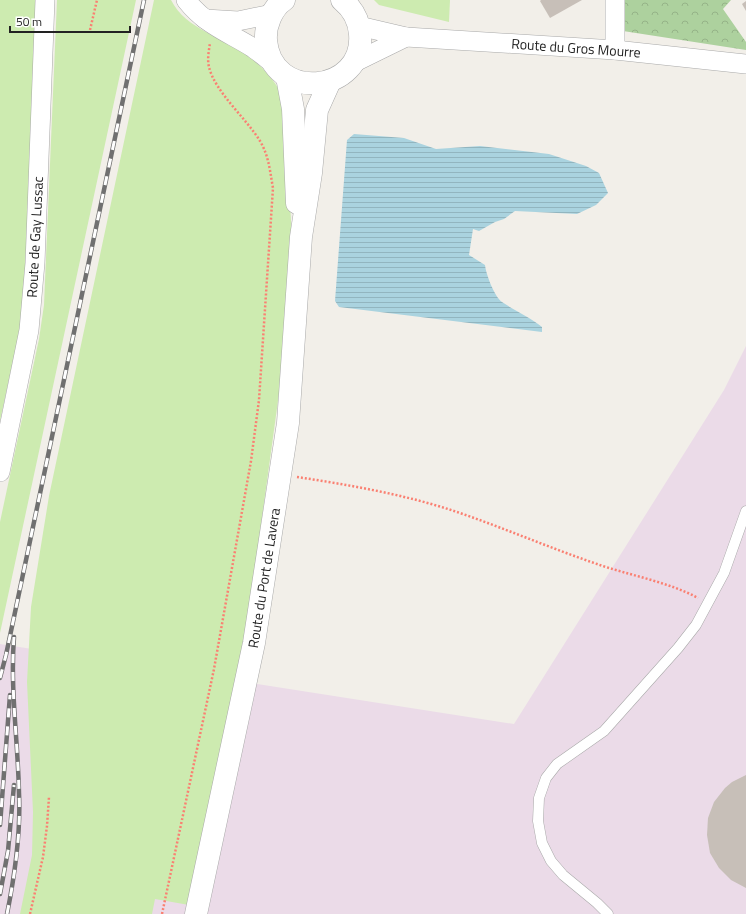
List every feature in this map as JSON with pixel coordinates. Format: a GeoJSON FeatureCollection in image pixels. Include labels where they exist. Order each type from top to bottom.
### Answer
{"type":"FeatureCollection","features":[{"type":"Feature","properties":{"kind":"street","name":"Route de Gay Lussac"},"geometry":{"type":"LineString","coordinates":[[0,472],[12,420],[29,330],[35,263],[45,0]]}},
{"type":"Feature","properties":{"kind":"street"},"geometry":{"type":"LineString","coordinates":[[186,0],[195,11],[211,23],[250,46],[281,71],[301,83],[315,84],[330,81],[343,74],[353,63],[358,51],[359,26],[355,15],[348,5],[342,0]]}},
{"type":"Feature","properties":{"kind":"street"},"geometry":{"type":"LineString","coordinates":[[615,0],[615,50]]}},
{"type":"Feature","properties":{"kind":"street"},"geometry":{"type":"LineString","coordinates":[[211,23],[238,21],[278,7]]}},
{"type":"Feature","properties":{"kind":"street","name":"Route du Port de Lavera"},"geometry":{"type":"LineString","coordinates":[[278,7],[267,26],[266,40],[268,53],[281,71],[294,109],[296,195],[301,237]]}},
{"type":"Feature","properties":{"kind":"street","name":"Route du Gros Mourre"},"geometry":{"type":"LineString","coordinates":[[359,26],[406,37],[615,50],[746,64]]}},
{"type":"Feature","properties":{"kind":"street","name":"Route du Gros Mourre"},"geometry":{"type":"LineString","coordinates":[[353,63],[406,37]]}},
{"type":"Feature","properties":{"kind":"street","name":"Route du Port de Lavera"},"geometry":{"type":"LineString","coordinates":[[196,914],[254,644],[288,423],[301,237],[311,174],[317,110],[330,81]]}},
{"type":"Feature","properties":{"kind":"lane"},"geometry":{"type":"LineString","coordinates":[[608,914],[563,875],[551,861],[542,843],[538,821],[539,798],[546,778],[557,764],[604,731],[678,648],[696,625],[724,573],[746,511]]}},
{"type":"Feature","properties":{"kind":"path"},"geometry":{"type":"LineString","coordinates":[[90,30],[97,0]]}},
{"type":"Feature","properties":{"kind":"path"},"geometry":{"type":"LineString","coordinates":[[162,914],[214,669],[251,461],[259,400],[273,188],[268,160],[260,142],[220,90],[209,68],[208,51],[211,23]]}},
{"type":"Feature","properties":{"kind":"path"},"geometry":{"type":"LineString","coordinates":[[280,474],[390,494],[457,512],[597,564],[691,594],[708,603]]}},
{"type":"Feature","properties":{"kind":"path"},"geometry":{"type":"LineString","coordinates":[[30,914],[44,857],[48,797]]}},
{"type":"Feature","properties":{"kind":"shaded area"},"geometry":{"type":"Polygon","coordinates":[[[746,346],[746,914],[0,914],[0,644],[514,724],[724,390],[746,346]]]}},
{"type":"Feature","properties":{"kind":"green space"},"geometry":{"type":"Polygon","coordinates":[[[0,0],[37,0],[25,271],[20,329],[0,421],[0,0]]]}},
{"type":"Feature","properties":{"kind":"green space"},"geometry":{"type":"Polygon","coordinates":[[[57,0],[136,0],[0,633],[0,522],[39,339],[44,305],[57,0]]]}},
{"type":"Feature","properties":{"kind":"green space"},"geometry":{"type":"Polygon","coordinates":[[[154,0],[171,0],[186,19],[248,55],[268,75],[284,98],[292,238],[280,386],[258,547],[236,687],[189,905],[155,899],[152,914],[20,914],[32,855],[33,812],[27,682],[31,607],[49,496],[154,0]]]}},
{"type":"Feature","properties":{"kind":"green space"},"geometry":{"type":"Polygon","coordinates":[[[374,0],[450,0],[449,22],[379,5],[374,0]]]}},
{"type":"Feature","properties":{"kind":"green space"},"geometry":{"type":"Polygon","coordinates":[[[620,0],[731,0],[723,9],[746,42],[746,50],[623,31],[620,0]]]}},
{"type":"Feature","properties":{"kind":"water"},"geometry":{"type":"Polygon","coordinates":[[[354,134],[404,138],[436,149],[480,146],[549,154],[586,166],[599,173],[608,193],[596,205],[577,214],[515,211],[504,219],[479,231],[473,229],[469,255],[485,265],[491,285],[499,299],[537,323],[542,327],[542,332],[339,307],[335,301],[347,140],[354,134]]]}},
{"type":"Feature","properties":{"kind":"building"},"geometry":{"type":"Polygon","coordinates":[[[582,0],[550,18],[540,1],[582,0]]]}},
{"type":"Feature","properties":{"kind":"building"},"geometry":{"type":"Polygon","coordinates":[[[746,1],[746,11],[742,4],[746,1]]]}},
{"type":"Feature","properties":{"kind":"building"},"geometry":{"type":"Polygon","coordinates":[[[746,775],[746,888],[731,880],[719,868],[710,853],[707,835],[708,818],[714,802],[732,782],[746,775]]]}},
{"type":"Feature","properties":{"kind":"railway"},"geometry":{"type":"LineString","coordinates":[[0,678],[144,0]]}},
{"type":"Feature","properties":{"kind":"railway"},"geometry":{"type":"LineString","coordinates":[[7,914],[13,884],[19,824],[13,676],[14,637]]}},
{"type":"Feature","properties":{"kind":"railway"},"geometry":{"type":"LineString","coordinates":[[0,825],[10,695]]}},
{"type":"Feature","properties":{"kind":"railway"},"geometry":{"type":"LineString","coordinates":[[0,894],[8,851],[14,785]]}}]}
